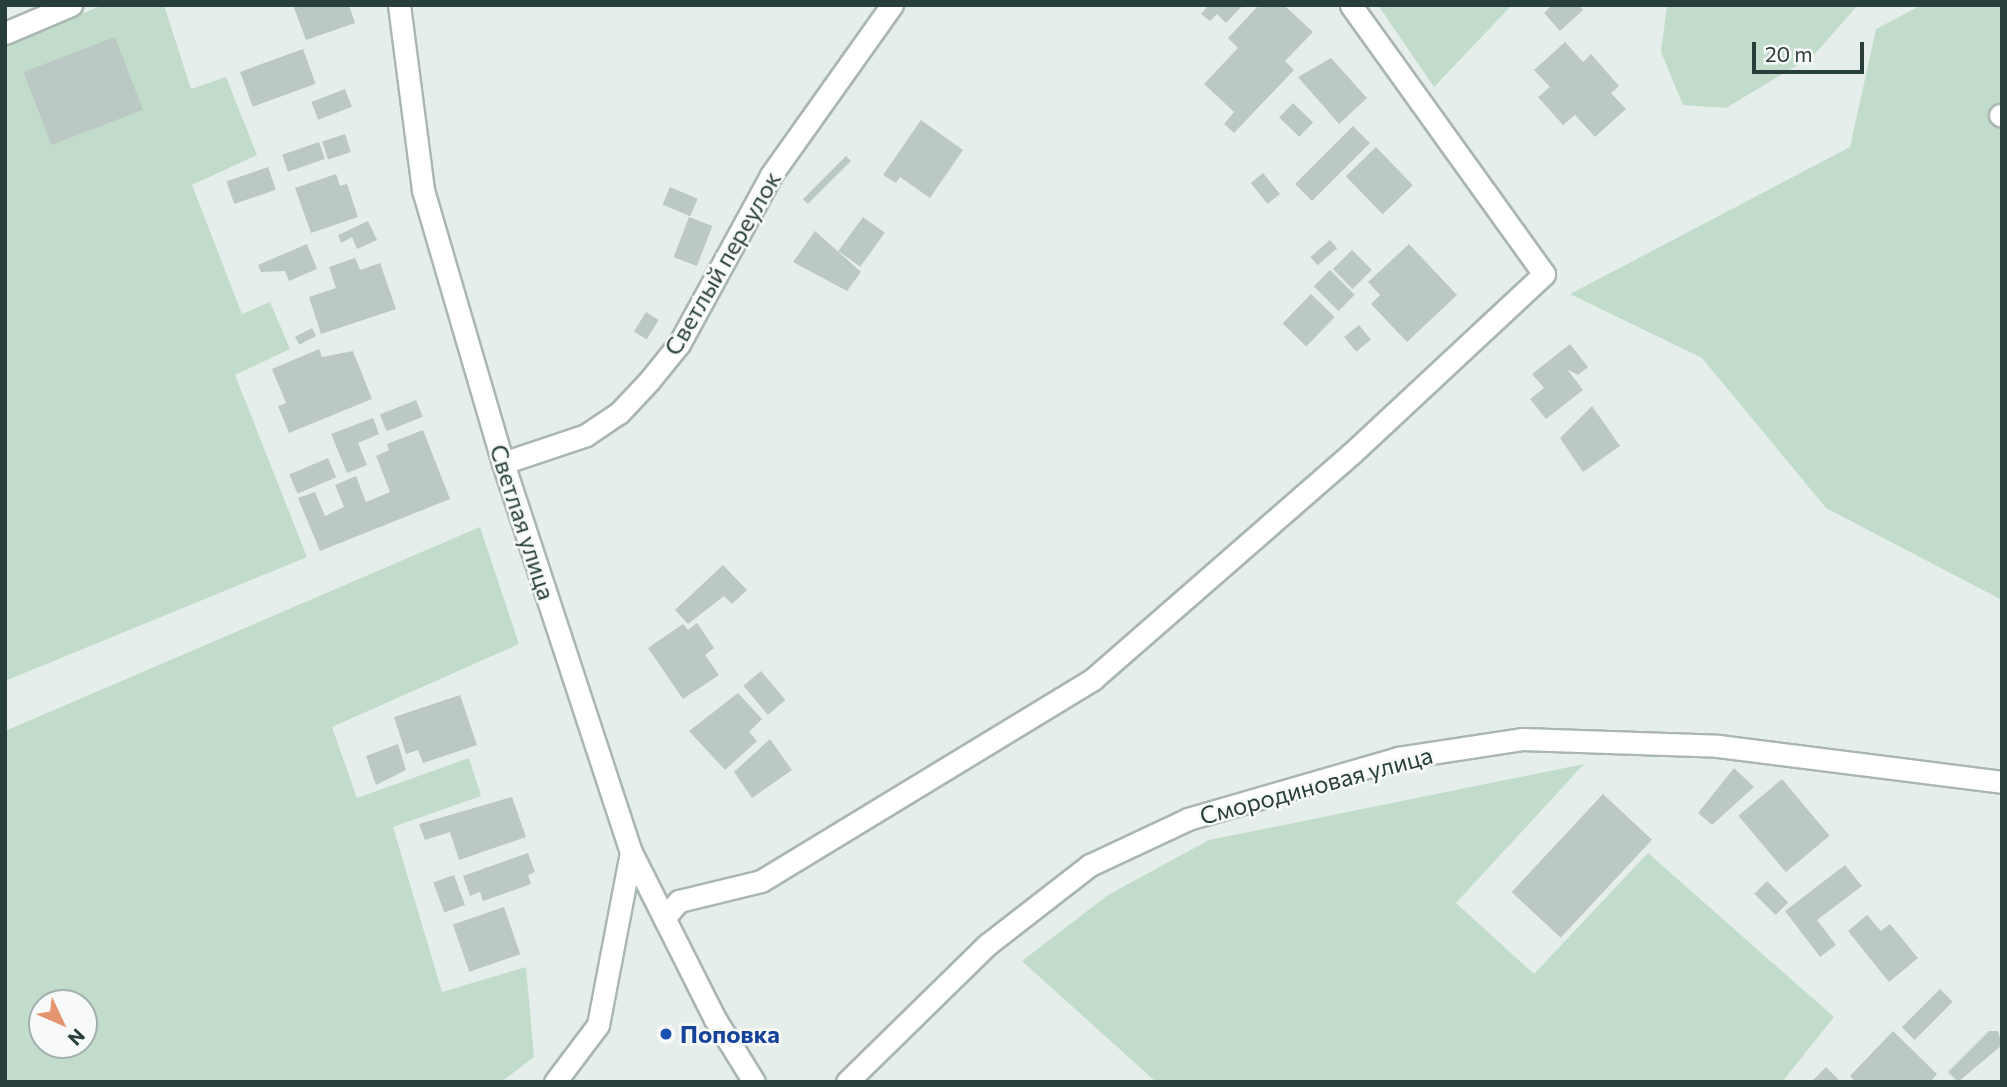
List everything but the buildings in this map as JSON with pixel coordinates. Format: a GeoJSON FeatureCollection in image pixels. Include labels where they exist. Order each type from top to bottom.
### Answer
{"type":"FeatureCollection","features":[{"type":"Feature","properties":{"kind":"street"},"geometry":{"type":"LineString","coordinates":[[5,33],[71,5]]}},
{"type":"Feature","properties":{"kind":"street","name":"Светлая улица"},"geometry":{"type":"LineString","coordinates":[[399,5],[423,190],[503,463],[631,852],[715,1019],[754,1082]]}},
{"type":"Feature","properties":{"kind":"street","name":"Светлый переулок"},"geometry":{"type":"LineString","coordinates":[[503,463],[586,435],[649,381],[679,344],[771,175],[892,5]]}},
{"type":"Feature","properties":{"kind":"street"},"geometry":{"type":"LineString","coordinates":[[664,918],[679,901],[761,881],[1093,679],[1351,454],[1545,274],[1351,5]]}},
{"type":"Feature","properties":{"kind":"street","name":"Смородиновая улица"},"geometry":{"type":"LineString","coordinates":[[847,1082],[988,944],[1090,865],[1188,819],[1398,758],[1522,739],[1718,746],[2002,782]]}},
{"type":"Feature","properties":{"kind":"street"},"geometry":{"type":"LineString","coordinates":[[555,1082],[598,1025],[631,852]]}},
{"type":"Feature","properties":{"kind":"green space"},"geometry":{"type":"Polygon","coordinates":[[[103,5],[164,5],[191,89],[226,77],[257,155],[192,185],[242,314],[270,302],[290,349],[235,375],[307,557],[5,681],[5,46],[103,5]]]}},
{"type":"Feature","properties":{"kind":"green space"},"geometry":{"type":"Polygon","coordinates":[[[1378,5],[1512,5],[1434,87],[1378,5]]]}},
{"type":"Feature","properties":{"kind":"green space"},"geometry":{"type":"Polygon","coordinates":[[[1667,5],[1858,5],[1814,55],[1726,108],[1683,105],[1661,52],[1667,5]]]}},
{"type":"Feature","properties":{"kind":"green space"},"geometry":{"type":"Polygon","coordinates":[[[1922,5],[2002,5],[2002,600],[1826,508],[1702,358],[1570,294],[1850,147],[1876,29],[1922,5]]]}},
{"type":"Feature","properties":{"kind":"green space"},"geometry":{"type":"Polygon","coordinates":[[[480,527],[519,644],[332,727],[357,798],[469,758],[481,796],[393,827],[442,992],[526,967],[534,1057],[501,1082],[5,1082],[5,731],[480,527]]]}},
{"type":"Feature","properties":{"kind":"green space"},"geometry":{"type":"Polygon","coordinates":[[[1584,764],[1456,903],[1534,974],[1648,853],[1834,1017],[1782,1082],[1156,1082],[1022,961],[1108,895],[1209,840],[1584,764]]]}},
{"type":"Feature","properties":{"kind":"place","name":"Поповка"},"geometry":{"type":"Point","coordinates":[666,1034]}}]}
